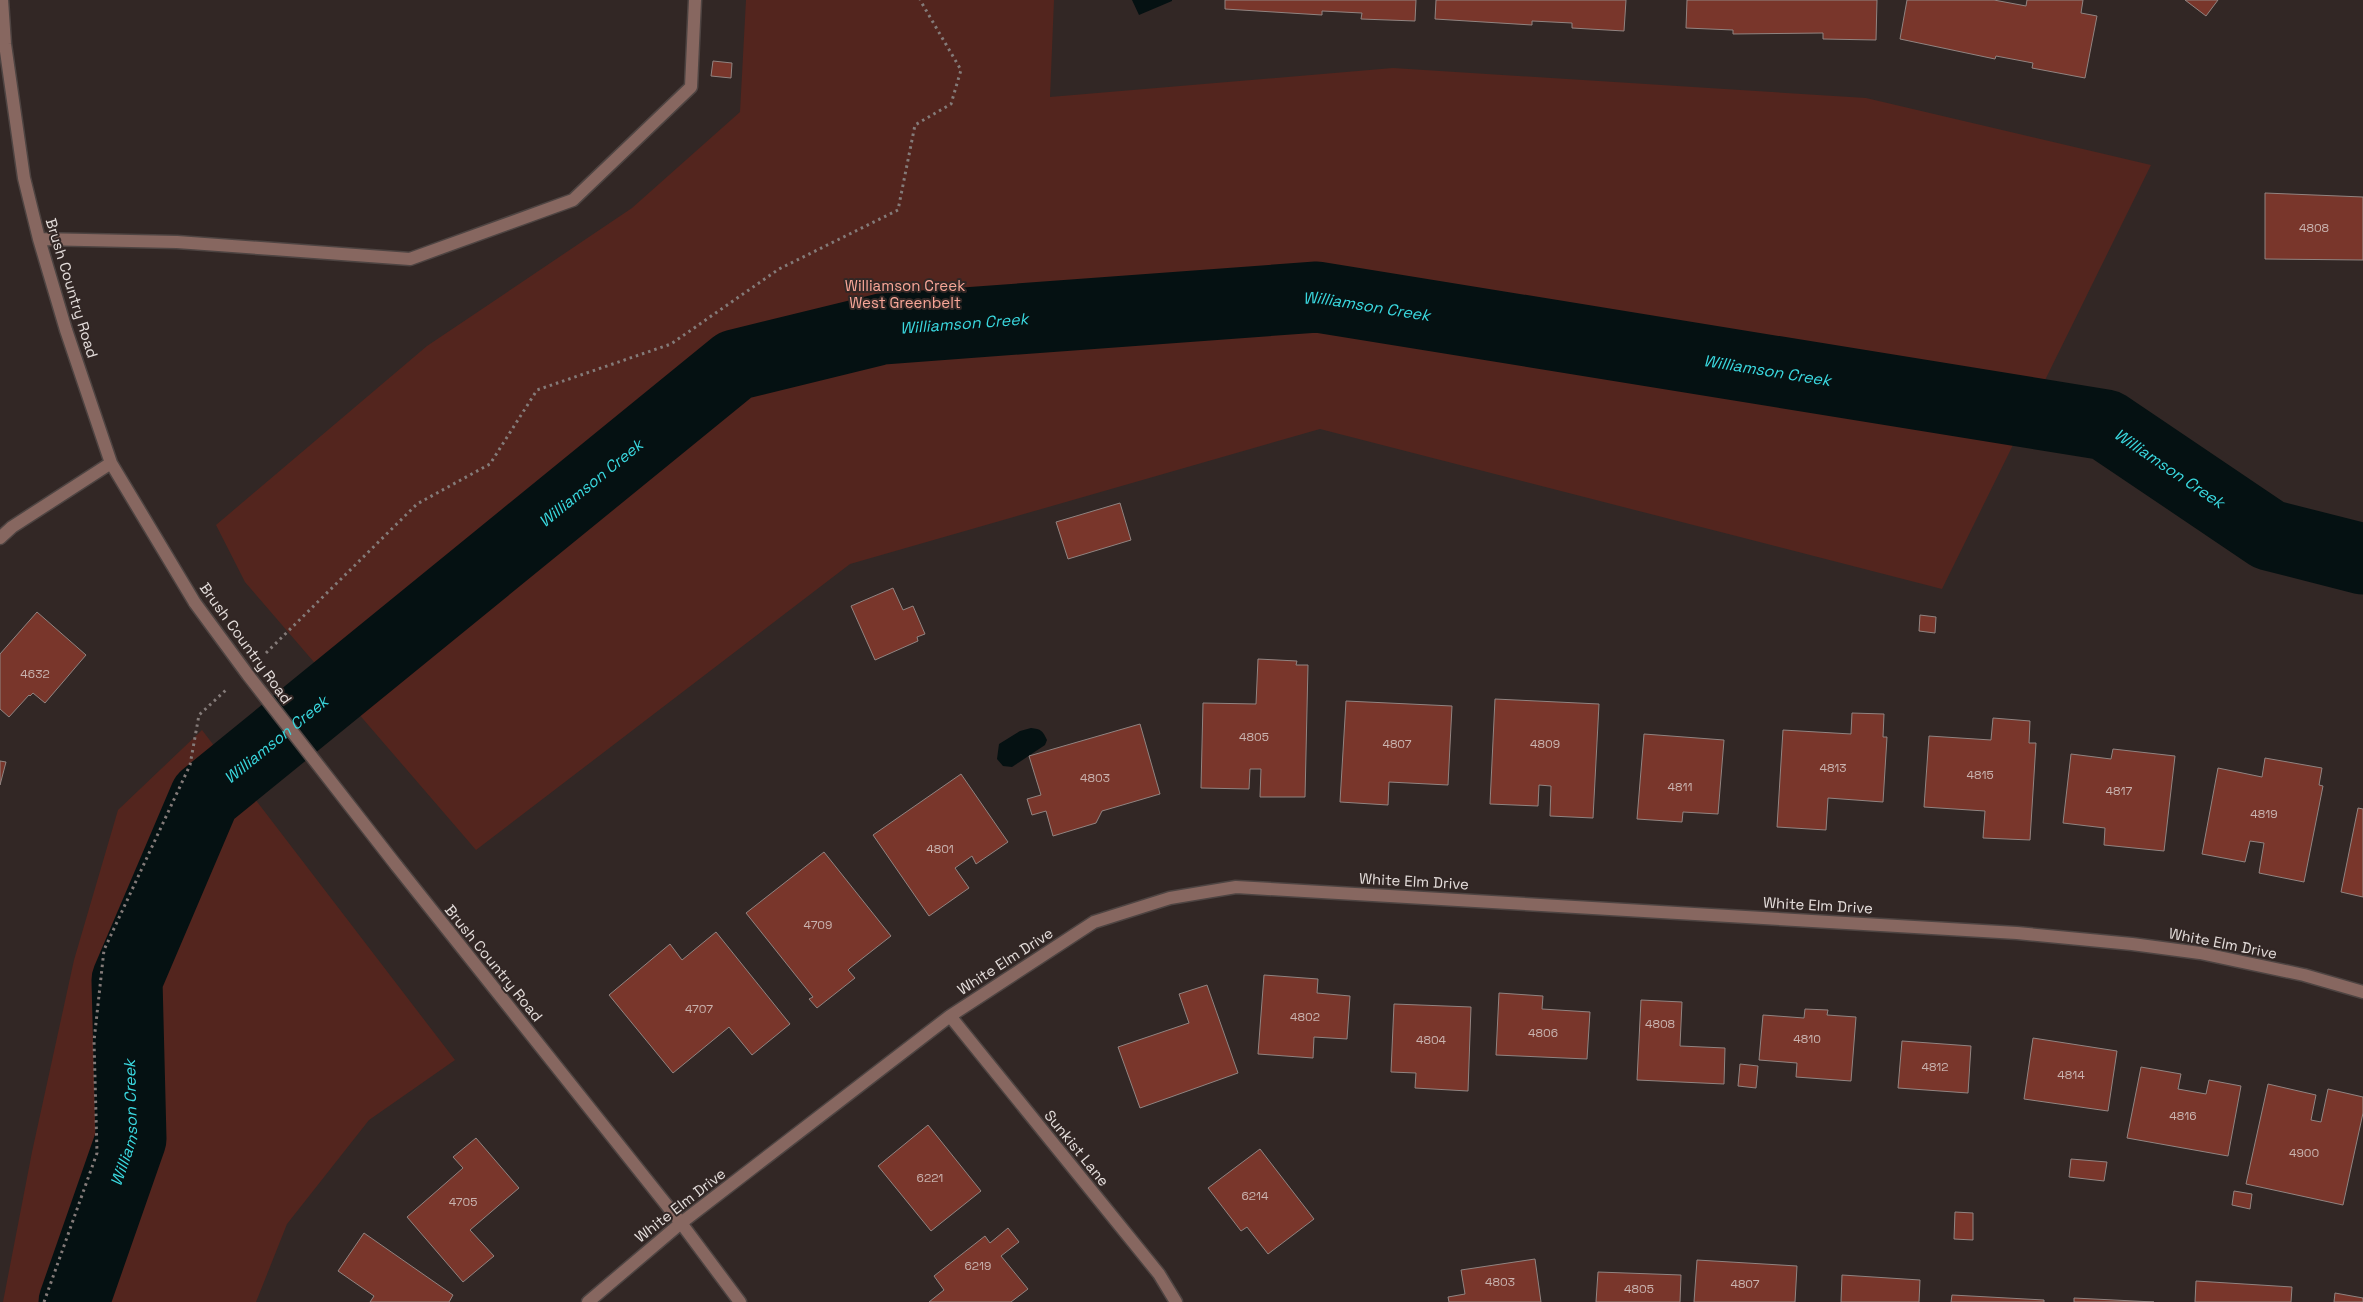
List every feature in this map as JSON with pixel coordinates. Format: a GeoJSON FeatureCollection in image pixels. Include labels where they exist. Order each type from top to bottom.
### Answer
{"type":"FeatureCollection","features":[{"type":"Feature","properties":{"kind":"street","name":"Brush Country Road"},"geometry":{"type":"LineString","coordinates":[[2,0],[5,44],[24,178],[39,239],[111,463],[194,603],[396,865],[681,1223],[740,1302]]}},
{"type":"Feature","properties":{"kind":"street"},"geometry":{"type":"LineString","coordinates":[[39,239],[178,242],[410,259],[573,200],[691,87],[695,0]]}},
{"type":"Feature","properties":{"kind":"street"},"geometry":{"type":"LineString","coordinates":[[0,538],[12,527],[111,463]]}},
{"type":"Feature","properties":{"kind":"street","name":"White Elm Drive"},"geometry":{"type":"LineString","coordinates":[[588,1302],[681,1223],[950,1016],[1094,922],[1170,898],[1236,886],[2017,933],[2132,944],[2200,953],[2304,975],[2363,992]]}},
{"type":"Feature","properties":{"kind":"street","name":"Sunkist Lane"},"geometry":{"type":"LineString","coordinates":[[950,1016],[1159,1274],[1176,1302]]}},
{"type":"Feature","properties":{"kind":"path"},"geometry":{"type":"LineString","coordinates":[[264,654],[417,504],[490,464],[536,390],[671,344],[779,269],[898,210],[915,125],[951,104],[961,70],[920,0]]}},
{"type":"Feature","properties":{"kind":"path"},"geometry":{"type":"LineString","coordinates":[[44,1302],[97,1153],[94,1041],[104,950],[190,765],[199,715],[228,688]]}},
{"type":"Feature","properties":{"kind":"green space","name":"Williamson Creek West Greenbelt"},"geometry":{"type":"Polygon","coordinates":[[[746,0],[1054,0],[1050,97],[1393,68],[1866,98],[2151,165],[1942,589],[1320,429],[850,564],[476,850],[245,582],[216,525],[427,346],[632,208],[740,112],[746,0]]]}},
{"type":"Feature","properties":{"kind":"green space"},"geometry":{"type":"Polygon","coordinates":[[[202,730],[455,1060],[369,1120],[287,1224],[256,1302],[3,1302],[32,1152],[74,960],[118,810],[202,730]]]}},
{"type":"Feature","properties":{"kind":"shaded area"},"geometry":{"type":"Polygon","coordinates":[[[1132,0],[1172,0],[1172,1],[1139,15],[1132,0]]]}},
{"type":"Feature","properties":{"kind":"shaded area"},"geometry":{"type":"Polygon","coordinates":[[[1031,728],[1043,733],[1047,740],[1045,745],[1012,767],[1003,766],[997,759],[999,744],[1020,731],[1031,728]]]}},
{"type":"Feature","properties":{"kind":"building"},"geometry":{"type":"Polygon","coordinates":[[[1225,0],[1416,0],[1415,21],[1361,19],[1362,13],[1322,11],[1322,15],[1225,9],[1225,0]]]}},
{"type":"Feature","properties":{"kind":"building"},"geometry":{"type":"Polygon","coordinates":[[[1436,0],[1626,0],[1624,31],[1572,28],[1572,23],[1532,21],[1532,25],[1435,19],[1436,0]]]}},
{"type":"Feature","properties":{"kind":"building"},"geometry":{"type":"Polygon","coordinates":[[[1687,0],[1877,0],[1876,40],[1823,39],[1823,33],[1733,34],[1733,30],[1686,28],[1687,0]]]}},
{"type":"Feature","properties":{"kind":"building"},"geometry":{"type":"Polygon","coordinates":[[[1907,0],[1994,0],[2026,6],[2027,0],[2083,0],[2081,13],[2097,16],[2085,78],[2032,68],[2033,63],[1996,56],[1995,59],[1900,39],[1907,0]]]}},
{"type":"Feature","properties":{"kind":"building"},"geometry":{"type":"Polygon","coordinates":[[[2185,0],[2218,0],[2206,16],[2185,0]]]}},
{"type":"Feature","properties":{"kind":"building"},"geometry":{"type":"Polygon","coordinates":[[[713,61],[732,63],[731,78],[711,76],[713,61]]]}},
{"type":"Feature","properties":{"kind":"building"},"geometry":{"type":"Polygon","coordinates":[[[2265,193],[2363,197],[2363,260],[2265,259],[2265,193]]]}},
{"type":"Feature","properties":{"kind":"building"},"geometry":{"type":"Polygon","coordinates":[[[1120,503],[1131,540],[1068,559],[1056,522],[1120,503]]]}},
{"type":"Feature","properties":{"kind":"building"},"geometry":{"type":"Polygon","coordinates":[[[893,588],[903,610],[913,606],[925,634],[917,637],[918,641],[875,660],[851,606],[893,588]]]}},
{"type":"Feature","properties":{"kind":"building"},"geometry":{"type":"Polygon","coordinates":[[[37,612],[86,655],[45,703],[33,693],[9,717],[0,709],[0,654],[37,612]]]}},
{"type":"Feature","properties":{"kind":"building"},"geometry":{"type":"Polygon","coordinates":[[[1920,615],[1936,617],[1935,633],[1919,631],[1920,615]]]}},
{"type":"Feature","properties":{"kind":"building"},"geometry":{"type":"Polygon","coordinates":[[[1258,659],[1297,661],[1296,665],[1308,665],[1305,797],[1260,797],[1261,769],[1250,769],[1249,789],[1201,788],[1203,703],[1256,704],[1258,659]]]}},
{"type":"Feature","properties":{"kind":"building"},"geometry":{"type":"Polygon","coordinates":[[[1495,699],[1599,704],[1593,818],[1550,816],[1551,786],[1539,785],[1538,806],[1490,804],[1495,699]]]}},
{"type":"Feature","properties":{"kind":"building"},"geometry":{"type":"Polygon","coordinates":[[[1346,701],[1452,706],[1448,785],[1389,782],[1388,805],[1340,802],[1346,701]]]}},
{"type":"Feature","properties":{"kind":"building"},"geometry":{"type":"Polygon","coordinates":[[[1852,713],[1884,714],[1883,737],[1887,737],[1883,802],[1828,798],[1826,830],[1777,827],[1783,730],[1851,734],[1852,713]]]}},
{"type":"Feature","properties":{"kind":"building"},"geometry":{"type":"Polygon","coordinates":[[[1993,718],[2030,721],[2029,743],[2036,743],[2030,840],[1983,838],[1985,811],[1924,807],[1929,736],[1991,740],[1993,718]]]}},
{"type":"Feature","properties":{"kind":"building"},"geometry":{"type":"Polygon","coordinates":[[[1140,724],[1160,794],[1102,811],[1096,823],[1053,836],[1046,811],[1032,815],[1027,799],[1041,795],[1029,756],[1140,724]]]}},
{"type":"Feature","properties":{"kind":"building"},"geometry":{"type":"Polygon","coordinates":[[[1644,734],[1724,740],[1718,814],[1683,812],[1682,822],[1637,819],[1644,734]]]}},
{"type":"Feature","properties":{"kind":"building"},"geometry":{"type":"Polygon","coordinates":[[[2113,749],[2175,756],[2164,851],[2104,845],[2105,828],[2063,823],[2071,754],[2111,759],[2113,749]]]}},
{"type":"Feature","properties":{"kind":"building"},"geometry":{"type":"Polygon","coordinates":[[[2265,758],[2322,768],[2319,785],[2323,786],[2304,882],[2259,873],[2264,843],[2250,841],[2245,862],[2202,854],[2218,768],[2262,777],[2265,758]]]}},
{"type":"Feature","properties":{"kind":"building"},"geometry":{"type":"Polygon","coordinates":[[[0,761],[6,762],[0,785],[0,761]]]}},
{"type":"Feature","properties":{"kind":"building"},"geometry":{"type":"Polygon","coordinates":[[[961,774],[1008,842],[976,864],[972,856],[955,868],[969,888],[929,916],[873,835],[961,774]]]}},
{"type":"Feature","properties":{"kind":"building"},"geometry":{"type":"Polygon","coordinates":[[[2358,808],[2363,809],[2363,897],[2341,892],[2358,808]]]}},
{"type":"Feature","properties":{"kind":"building"},"geometry":{"type":"Polygon","coordinates":[[[824,852],[891,936],[850,968],[848,970],[855,978],[817,1008],[809,999],[813,997],[746,913],[824,852]]]}},
{"type":"Feature","properties":{"kind":"building"},"geometry":{"type":"Polygon","coordinates":[[[716,932],[790,1024],[752,1055],[729,1027],[673,1073],[609,995],[670,944],[682,960],[716,932]]]}},
{"type":"Feature","properties":{"kind":"building"},"geometry":{"type":"Polygon","coordinates":[[[1264,975],[1318,979],[1317,993],[1350,996],[1347,1039],[1314,1037],[1313,1058],[1258,1054],[1264,975]]]}},
{"type":"Feature","properties":{"kind":"building"},"geometry":{"type":"Polygon","coordinates":[[[1207,985],[1238,1073],[1140,1108],[1118,1047],[1189,1023],[1179,994],[1207,985]]]}},
{"type":"Feature","properties":{"kind":"building"},"geometry":{"type":"Polygon","coordinates":[[[1499,993],[1543,996],[1542,1009],[1590,1012],[1587,1059],[1496,1055],[1499,993]]]}},
{"type":"Feature","properties":{"kind":"building"},"geometry":{"type":"Polygon","coordinates":[[[1641,1000],[1682,1002],[1680,1046],[1725,1048],[1724,1084],[1637,1080],[1641,1000]]]}},
{"type":"Feature","properties":{"kind":"building"},"geometry":{"type":"Polygon","coordinates":[[[1394,1004],[1471,1007],[1468,1091],[1415,1088],[1416,1073],[1391,1072],[1394,1004]]]}},
{"type":"Feature","properties":{"kind":"building"},"geometry":{"type":"Polygon","coordinates":[[[1805,1009],[1828,1010],[1827,1015],[1856,1017],[1851,1081],[1796,1077],[1797,1063],[1759,1060],[1763,1015],[1804,1018],[1805,1009]]]}},
{"type":"Feature","properties":{"kind":"building"},"geometry":{"type":"Polygon","coordinates":[[[2033,1038],[2117,1051],[2108,1111],[2024,1099],[2033,1038]]]}},
{"type":"Feature","properties":{"kind":"building"},"geometry":{"type":"Polygon","coordinates":[[[1902,1041],[1971,1046],[1968,1093],[1898,1088],[1902,1041]]]}},
{"type":"Feature","properties":{"kind":"building"},"geometry":{"type":"Polygon","coordinates":[[[1740,1064],[1758,1066],[1756,1088],[1738,1086],[1740,1064]]]}},
{"type":"Feature","properties":{"kind":"building"},"geometry":{"type":"Polygon","coordinates":[[[2141,1067],[2181,1074],[2178,1089],[2206,1094],[2209,1080],[2241,1086],[2228,1156],[2127,1138],[2141,1067]]]}},
{"type":"Feature","properties":{"kind":"building"},"geometry":{"type":"Polygon","coordinates":[[[2268,1084],[2316,1095],[2311,1120],[2321,1122],[2328,1089],[2363,1097],[2363,1113],[2343,1205],[2246,1184],[2268,1084]]]}},
{"type":"Feature","properties":{"kind":"building"},"geometry":{"type":"Polygon","coordinates":[[[928,1125],[981,1191],[931,1231],[878,1166],[928,1125]]]}},
{"type":"Feature","properties":{"kind":"building"},"geometry":{"type":"Polygon","coordinates":[[[476,1138],[519,1188],[470,1230],[494,1256],[463,1282],[407,1217],[463,1168],[453,1157],[476,1138]]]}},
{"type":"Feature","properties":{"kind":"building"},"geometry":{"type":"Polygon","coordinates":[[[1260,1149],[1314,1219],[1268,1254],[1247,1227],[1241,1231],[1208,1188],[1260,1149]]]}},
{"type":"Feature","properties":{"kind":"building"},"geometry":{"type":"Polygon","coordinates":[[[2071,1159],[2107,1162],[2104,1181],[2069,1177],[2071,1159]]]}},
{"type":"Feature","properties":{"kind":"building"},"geometry":{"type":"Polygon","coordinates":[[[2234,1191],[2252,1194],[2250,1209],[2232,1205],[2234,1191]]]}},
{"type":"Feature","properties":{"kind":"building"},"geometry":{"type":"Polygon","coordinates":[[[1955,1212],[1973,1213],[1973,1240],[1954,1239],[1955,1212]]]}},
{"type":"Feature","properties":{"kind":"building"},"geometry":{"type":"Polygon","coordinates":[[[1008,1228],[1019,1242],[1001,1256],[1028,1289],[1011,1302],[929,1302],[944,1290],[934,1276],[985,1236],[990,1243],[1008,1228]]]}},
{"type":"Feature","properties":{"kind":"building"},"geometry":{"type":"Polygon","coordinates":[[[364,1233],[453,1295],[449,1302],[370,1302],[374,1296],[338,1271],[364,1233]]]}},
{"type":"Feature","properties":{"kind":"building"},"geometry":{"type":"Polygon","coordinates":[[[1535,1259],[1541,1302],[1449,1302],[1448,1297],[1465,1294],[1461,1270],[1535,1259]]]}},
{"type":"Feature","properties":{"kind":"building"},"geometry":{"type":"Polygon","coordinates":[[[1697,1260],[1797,1266],[1795,1302],[1694,1302],[1697,1260]]]}},
{"type":"Feature","properties":{"kind":"building"},"geometry":{"type":"Polygon","coordinates":[[[1598,1272],[1681,1275],[1680,1302],[1596,1302],[1598,1272]]]}},
{"type":"Feature","properties":{"kind":"building"},"geometry":{"type":"Polygon","coordinates":[[[1842,1275],[1920,1280],[1919,1302],[1841,1302],[1842,1275]]]}},
{"type":"Feature","properties":{"kind":"building"},"geometry":{"type":"Polygon","coordinates":[[[2196,1281],[2292,1287],[2291,1302],[2195,1302],[2196,1281]]]}},
{"type":"Feature","properties":{"kind":"building"},"geometry":{"type":"Polygon","coordinates":[[[2335,1293],[2363,1298],[2363,1302],[2334,1302],[2335,1293]]]}},
{"type":"Feature","properties":{"kind":"building"},"geometry":{"type":"Polygon","coordinates":[[[1952,1295],[2044,1300],[2044,1302],[1951,1302],[1952,1295]]]}},
{"type":"Feature","properties":{"kind":"building"},"geometry":{"type":"Polygon","coordinates":[[[2074,1298],[2154,1302],[2074,1302],[2074,1298]]]}},
{"type":"Feature","properties":{"kind":"waterway","name":"Williamson Creek"},"geometry":{"type":"LineString","coordinates":[[74,1302],[131,1139],[127,980],[205,797],[735,365],[882,329],[1317,297],[2106,425],[2269,535],[2363,559]]}}]}
